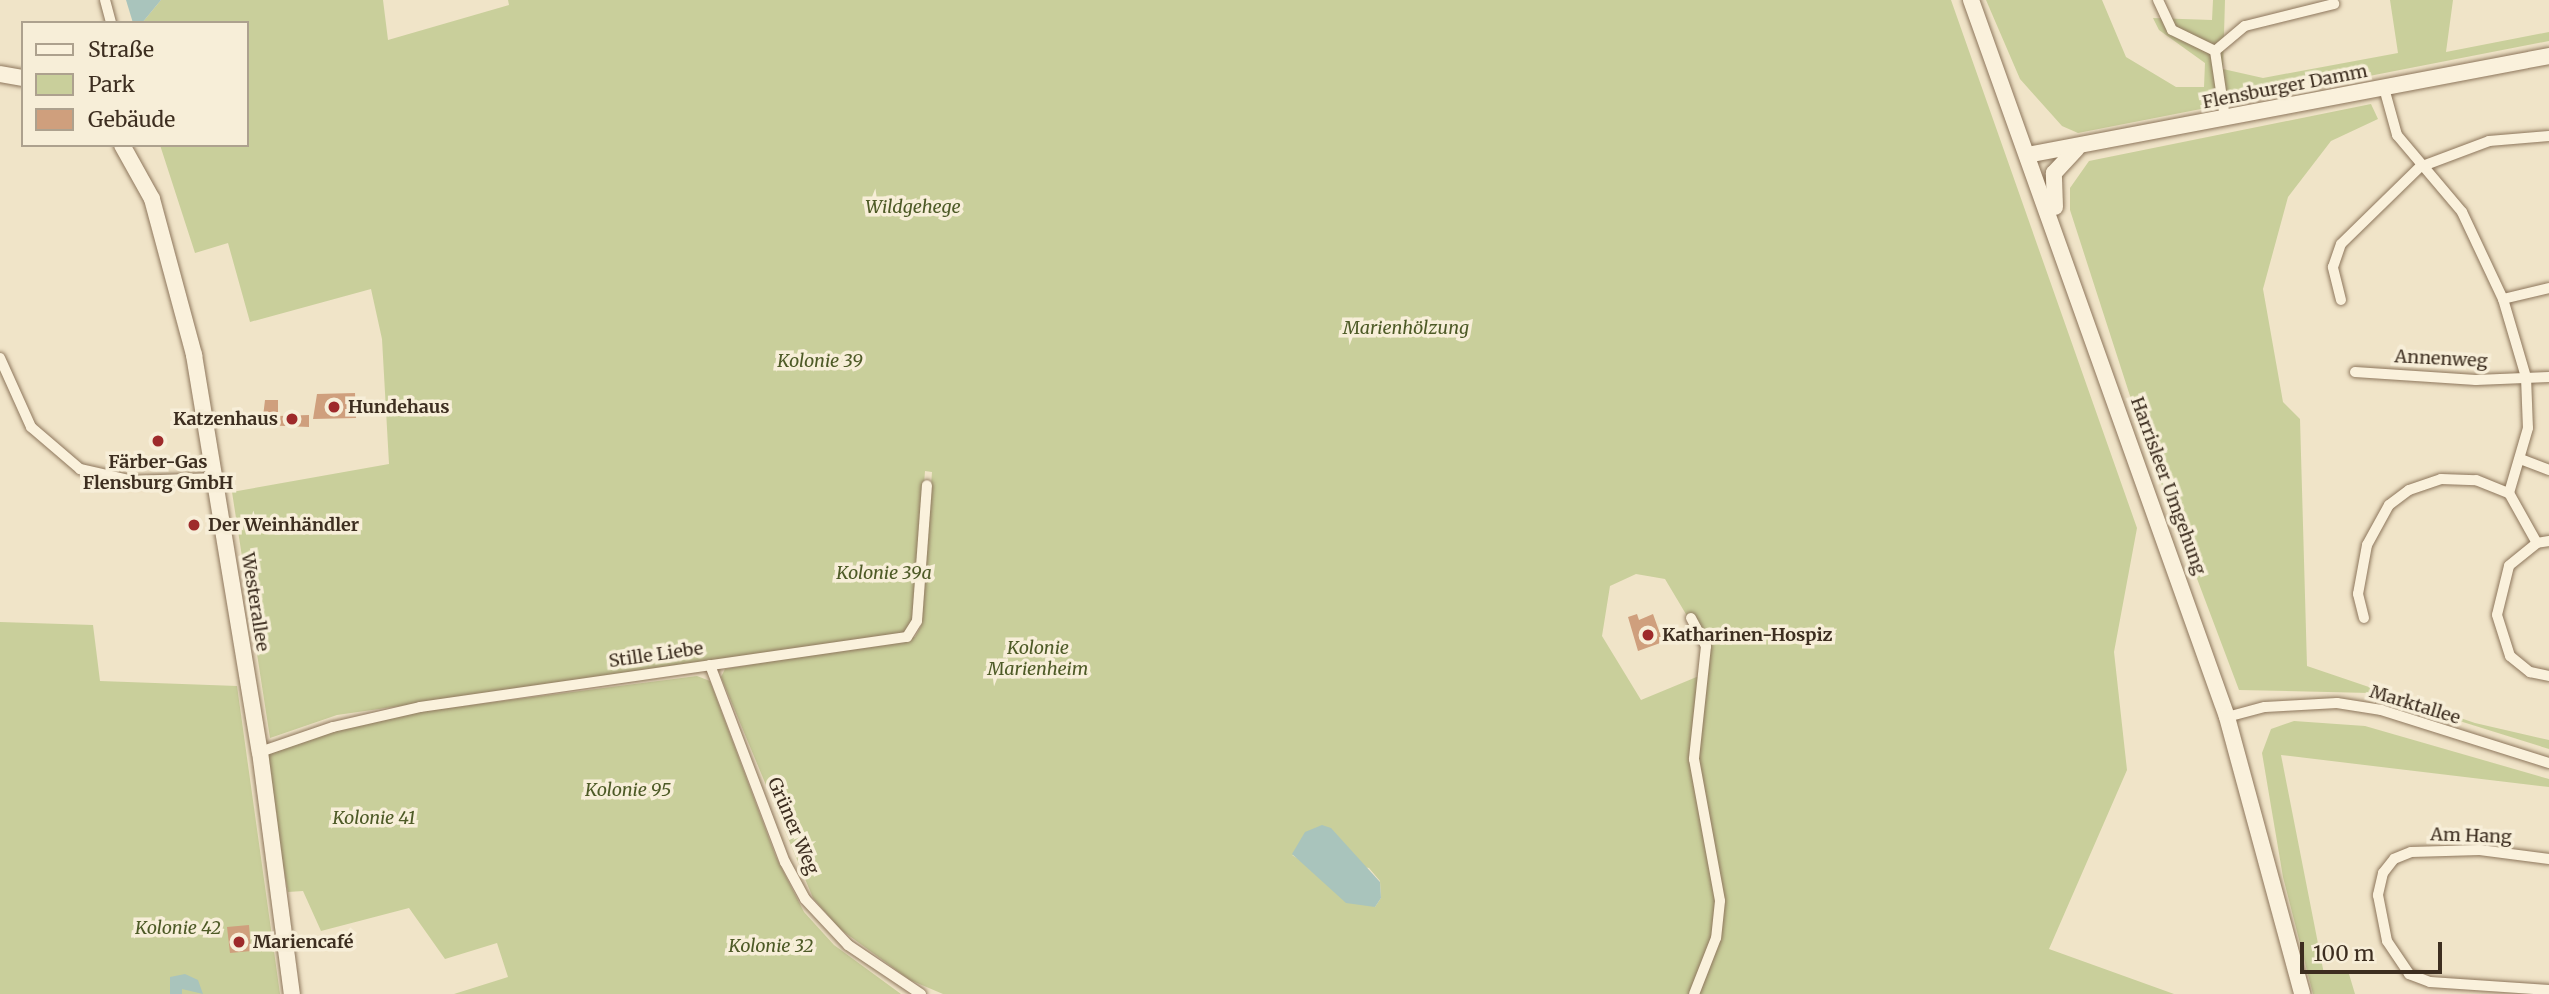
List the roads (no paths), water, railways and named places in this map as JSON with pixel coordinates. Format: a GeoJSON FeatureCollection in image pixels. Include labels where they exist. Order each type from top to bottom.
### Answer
{"type":"FeatureCollection","features":[{"type":"Feature","properties":{"kind":"street"},"geometry":{"type":"LineString","coordinates":[[105,0],[110,21]]}},
{"type":"Feature","properties":{"kind":"street","name":"Harrisleer Umgehung"},"geometry":{"type":"LineString","coordinates":[[1971,0],[2073,277],[2227,717],[2302,994]]}},
{"type":"Feature","properties":{"kind":"street"},"geometry":{"type":"LineString","coordinates":[[2158,0],[2172,30],[2215,51]]}},
{"type":"Feature","properties":{"kind":"street"},"geometry":{"type":"LineString","coordinates":[[2215,51],[2245,26],[2334,4]]}},
{"type":"Feature","properties":{"kind":"street"},"geometry":{"type":"LineString","coordinates":[[2215,51],[2225,118]]}},
{"type":"Feature","properties":{"kind":"street","name":"Flensburger Damm"},"geometry":{"type":"LineString","coordinates":[[2028,155],[2549,56]]}},
{"type":"Feature","properties":{"kind":"street"},"geometry":{"type":"LineString","coordinates":[[0,74],[21,78]]}},
{"type":"Feature","properties":{"kind":"street"},"geometry":{"type":"LineString","coordinates":[[2384,88],[2397,135],[2420,167],[2462,212],[2503,299],[2526,377],[2523,460],[2509,493]]}},
{"type":"Feature","properties":{"kind":"street"},"geometry":{"type":"LineString","coordinates":[[2341,300],[2333,267],[2342,244],[2420,167],[2489,141],[2549,136]]}},
{"type":"Feature","properties":{"kind":"street"},"geometry":{"type":"LineString","coordinates":[[2073,277],[2070,248],[2050,189],[2064,156],[2085,145]]}},
{"type":"Feature","properties":{"kind":"street","name":"Westerallee"},"geometry":{"type":"LineString","coordinates":[[123,147],[152,200],[184,312],[216,478],[260,752],[292,994]]}},
{"type":"Feature","properties":{"kind":"street"},"geometry":{"type":"LineString","coordinates":[[2503,299],[2549,288]]}},
{"type":"Feature","properties":{"kind":"street"},"geometry":{"type":"LineString","coordinates":[[0,358],[31,427],[80,469],[133,481],[216,478]]}},
{"type":"Feature","properties":{"kind":"street","name":"Annenweg"},"geometry":{"type":"LineString","coordinates":[[2355,372],[2476,380],[2549,377]]}},
{"type":"Feature","properties":{"kind":"street"},"geometry":{"type":"LineString","coordinates":[[2523,460],[2549,470]]}},
{"type":"Feature","properties":{"kind":"street"},"geometry":{"type":"LineString","coordinates":[[2364,618],[2358,594],[2367,545],[2389,505],[2409,490],[2441,479],[2476,480],[2509,493],[2537,543]]}},
{"type":"Feature","properties":{"kind":"street","name":"Stille Liebe"},"geometry":{"type":"LineString","coordinates":[[260,752],[333,727],[420,707],[912,634],[927,485]]}},
{"type":"Feature","properties":{"kind":"street"},"geometry":{"type":"LineString","coordinates":[[2549,541],[2537,543],[2509,566],[2497,615],[2510,656],[2530,672],[2549,676]]}},
{"type":"Feature","properties":{"kind":"street"},"geometry":{"type":"LineString","coordinates":[[1691,618],[1706,646],[1694,759],[1720,901],[1716,938],[1694,994]]}},
{"type":"Feature","properties":{"kind":"street","name":"Grüner Weg"},"geometry":{"type":"LineString","coordinates":[[710,665],[785,862],[806,899],[848,946],[921,994]]}},
{"type":"Feature","properties":{"kind":"street","name":"Marktallee"},"geometry":{"type":"LineString","coordinates":[[2227,717],[2276,705],[2337,703],[2381,710],[2549,763]]}},
{"type":"Feature","properties":{"kind":"street","name":"Am Hang"},"geometry":{"type":"LineString","coordinates":[[2549,859],[2480,850],[2411,852],[2394,859],[2383,873],[2378,895],[2387,942],[2409,974],[2430,982],[2549,990]]}},
{"type":"Feature","properties":{"kind":"water"},"geometry":{"type":"Polygon","coordinates":[[[126,0],[161,0],[144,21],[132,21],[126,0]]]}},
{"type":"Feature","properties":{"kind":"water"},"geometry":{"type":"Polygon","coordinates":[[[1322,825],[1331,828],[1380,882],[1381,898],[1375,907],[1346,903],[1292,854],[1305,832],[1322,825]]]}},
{"type":"Feature","properties":{"kind":"water"},"geometry":{"type":"Polygon","coordinates":[[[185,974],[198,980],[203,994],[182,989],[182,994],[170,994],[170,977],[185,974]]]}},
{"type":"Feature","properties":{"kind":"place","name":"Hundehaus"},"geometry":{"type":"Point","coordinates":[334,407]}},
{"type":"Feature","properties":{"kind":"place","name":"Katzenhaus"},"geometry":{"type":"Point","coordinates":[292,419]}},
{"type":"Feature","properties":{"kind":"place","name":"Färber-Gas Flensburg GmbH"},"geometry":{"type":"Point","coordinates":[158,441]}},
{"type":"Feature","properties":{"kind":"place","name":"Der Weinhändler"},"geometry":{"type":"Point","coordinates":[194,525]}},
{"type":"Feature","properties":{"kind":"place","name":"Katharinen-Hospiz"},"geometry":{"type":"Point","coordinates":[1648,635]}},
{"type":"Feature","properties":{"kind":"place","name":"Mariencafé"},"geometry":{"type":"Point","coordinates":[239,942]}},
{"type":"Feature","properties":{"kind":"park label","name":"Wildgehege"},"geometry":{"type":"Point","coordinates":[913,207]}},
{"type":"Feature","properties":{"kind":"park label","name":"Marienhölzung"},"geometry":{"type":"Point","coordinates":[1406,328]}},
{"type":"Feature","properties":{"kind":"park label","name":"Kolonie 39"},"geometry":{"type":"Point","coordinates":[820,361]}},
{"type":"Feature","properties":{"kind":"park label","name":"Kolonie 39a"},"geometry":{"type":"Point","coordinates":[884,573]}},
{"type":"Feature","properties":{"kind":"park label","name":"Kolonie Marienheim"},"geometry":{"type":"Point","coordinates":[1038,659]}},
{"type":"Feature","properties":{"kind":"park label","name":"Kolonie 95"},"geometry":{"type":"Point","coordinates":[628,790]}},
{"type":"Feature","properties":{"kind":"park label","name":"Kolonie 41"},"geometry":{"type":"Point","coordinates":[374,818]}},
{"type":"Feature","properties":{"kind":"park label","name":"Kolonie 42"},"geometry":{"type":"Point","coordinates":[178,928]}},
{"type":"Feature","properties":{"kind":"park label","name":"Kolonie 32"},"geometry":{"type":"Point","coordinates":[771,946]}}]}
